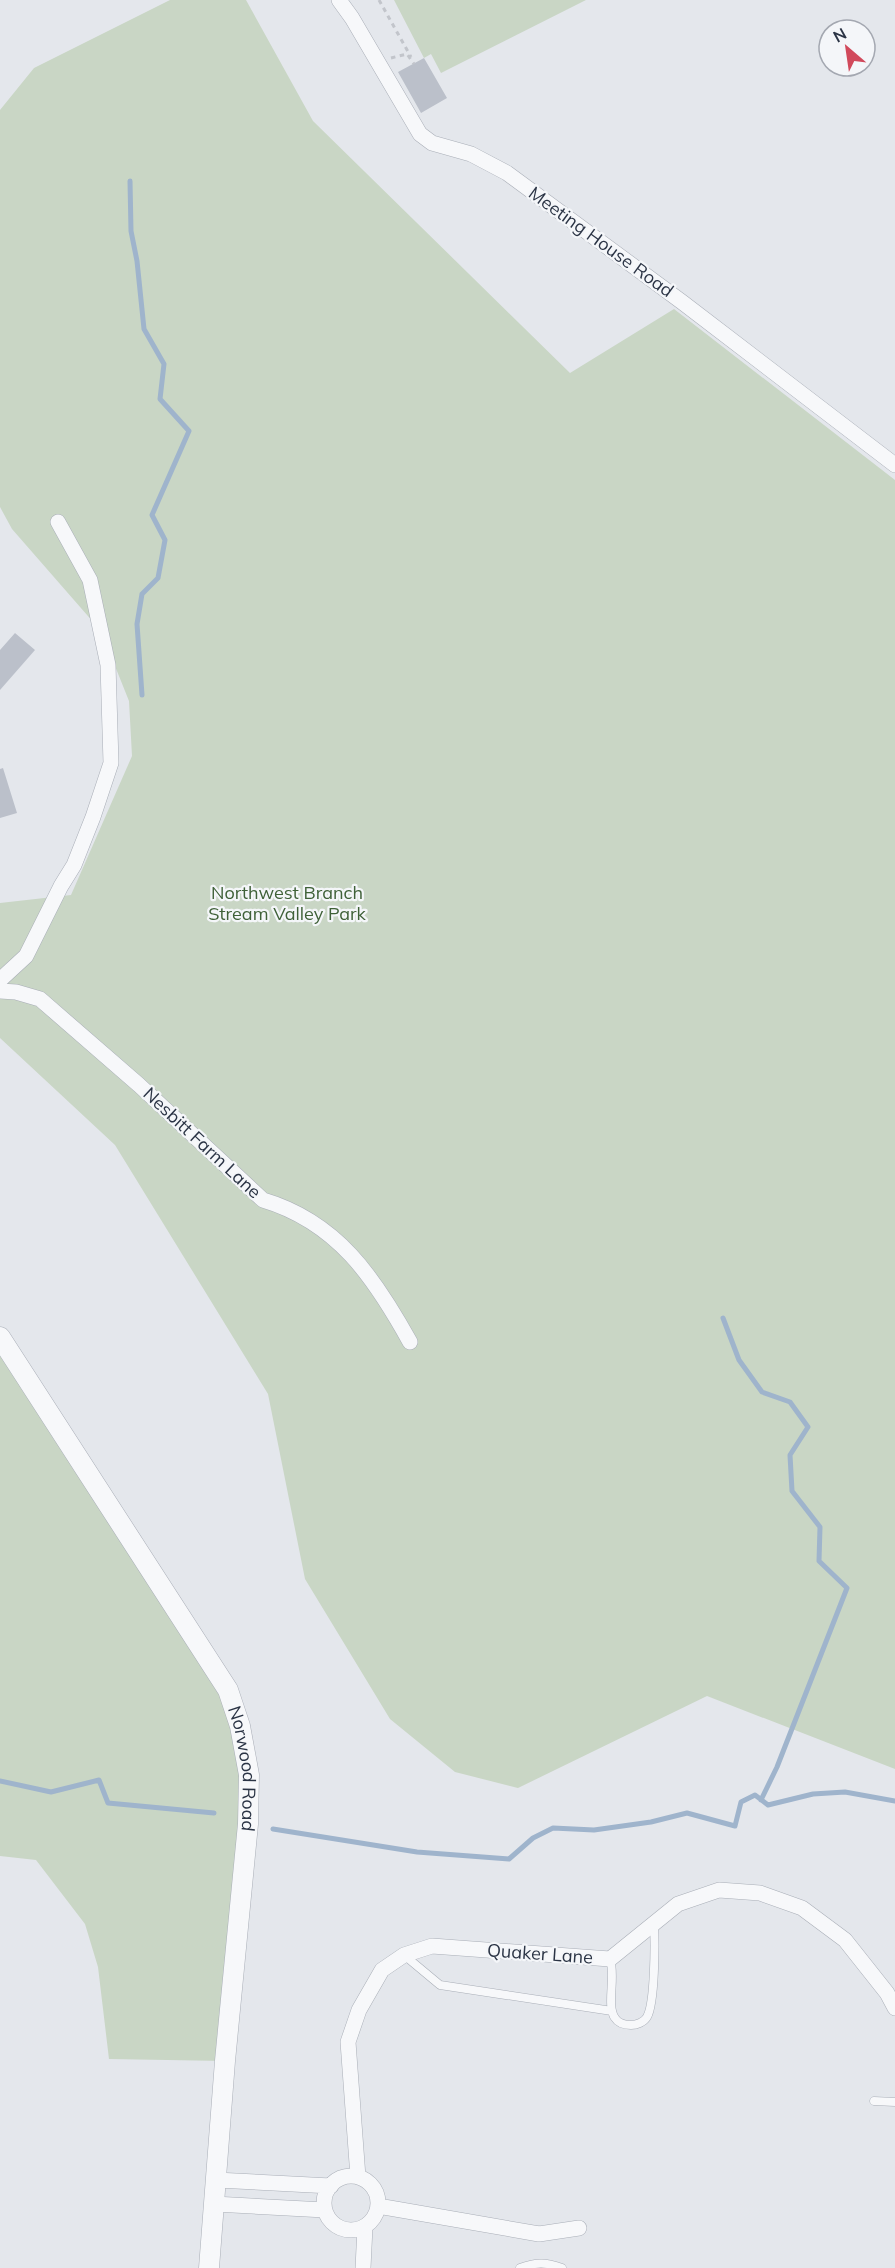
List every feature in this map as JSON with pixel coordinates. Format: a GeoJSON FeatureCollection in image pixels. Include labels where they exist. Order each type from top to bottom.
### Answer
{"type":"FeatureCollection","features":[{"type":"Feature","properties":{"kind":"street","name":"Meeting House Road"},"geometry":{"type":"LineString","coordinates":[[339,0],[352,18],[420,134],[432,143],[471,154],[507,173],[682,302],[895,465]]}},
{"type":"Feature","properties":{"kind":"street"},"geometry":{"type":"LineString","coordinates":[[0,980],[26,956],[74,865],[97,807],[111,763],[108,665],[94,598],[90,580],[58,522]]}},
{"type":"Feature","properties":{"kind":"street","name":"Nesbitt Farm Lane"},"geometry":{"type":"LineString","coordinates":[[0,991],[16,992],[40,999],[139,1085],[263,1200],[287,1207],[330,1234],[350,1252],[385,1297],[410,1342]]}},
{"type":"Feature","properties":{"kind":"street","name":"Norwood Road"},"geometry":{"type":"LineString","coordinates":[[0,1336],[228,1690],[240,1726],[249,1775],[248,1824],[209,2268]]}},
{"type":"Feature","properties":{"kind":"street","name":"Quaker Lane"},"geometry":{"type":"LineString","coordinates":[[358,2177],[348,2042],[359,2010],[382,1970],[404,1955],[432,1946],[610,1959],[678,1904],[719,1890],[760,1893],[802,1908],[844,1940],[887,1993],[895,2008]]}},
{"type":"Feature","properties":{"kind":"street"},"geometry":{"type":"LineString","coordinates":[[358,2177],[373,2187],[377,2195],[378,2206],[372,2221],[365,2227],[356,2230],[339,2227],[332,2222],[325,2210],[325,2198],[331,2186],[341,2178],[358,2177]]}},
{"type":"Feature","properties":{"kind":"street"},"geometry":{"type":"LineString","coordinates":[[216,2180],[331,2186]]}},
{"type":"Feature","properties":{"kind":"street"},"geometry":{"type":"LineString","coordinates":[[214,2204],[325,2210]]}},
{"type":"Feature","properties":{"kind":"street"},"geometry":{"type":"LineString","coordinates":[[378,2206],[539,2234],[579,2228]]}},
{"type":"Feature","properties":{"kind":"street"},"geometry":{"type":"LineString","coordinates":[[363,2268],[365,2227]]}},
{"type":"Feature","properties":{"kind":"lane"},"geometry":{"type":"LineString","coordinates":[[610,1959],[614,1969],[612,2011],[615,2018],[625,2024],[637,2024],[647,2017],[650,2010],[655,1951],[654,1925]]}},
{"type":"Feature","properties":{"kind":"lane"},"geometry":{"type":"LineString","coordinates":[[404,1955],[440,1985],[612,2011]]}},
{"type":"Feature","properties":{"kind":"lane"},"geometry":{"type":"LineString","coordinates":[[874,2101],[895,2102]]}},
{"type":"Feature","properties":{"kind":"lane"},"geometry":{"type":"LineString","coordinates":[[520,2268],[546,2262],[562,2268]]}},
{"type":"Feature","properties":{"kind":"path"},"geometry":{"type":"LineString","coordinates":[[379,0],[414,64]]}},
{"type":"Feature","properties":{"kind":"path"},"geometry":{"type":"LineString","coordinates":[[379,64],[401,54],[411,57]]}},
{"type":"Feature","properties":{"kind":"green space","name":"Northwest Branch Stream Valley Park"},"geometry":{"type":"Polygon","coordinates":[[[170,0],[246,0],[313,121],[570,373],[674,309],[895,480],[895,1769],[707,1696],[518,1788],[455,1772],[390,1719],[305,1579],[268,1394],[115,1145],[0,1038],[0,903],[71,895],[132,756],[129,701],[101,631],[12,529],[0,507],[0,110],[34,68],[170,0]]]}},
{"type":"Feature","properties":{"kind":"green space"},"geometry":{"type":"Polygon","coordinates":[[[394,0],[586,0],[441,73],[431,54],[424,58],[394,0]]]}},
{"type":"Feature","properties":{"kind":"green space"},"geometry":{"type":"Polygon","coordinates":[[[0,1333],[228,1690],[249,1775],[225,2061],[109,2059],[98,1967],[85,1924],[36,1860],[0,1856],[0,1333]]]}},
{"type":"Feature","properties":{"kind":"building"},"geometry":{"type":"Polygon","coordinates":[[[424,58],[447,98],[421,113],[398,72],[424,58]]]}},
{"type":"Feature","properties":{"kind":"building"},"geometry":{"type":"Polygon","coordinates":[[[15,633],[35,650],[0,690],[0,650],[15,633]]]}},
{"type":"Feature","properties":{"kind":"building"},"geometry":{"type":"Polygon","coordinates":[[[3,768],[17,813],[0,818],[0,769],[3,768]]]}},
{"type":"Feature","properties":{"kind":"waterway"},"geometry":{"type":"LineString","coordinates":[[130,181],[131,231],[137,261],[144,329],[164,364],[160,399],[189,431],[152,515],[165,540],[158,578],[142,594],[137,624],[142,695]]}},
{"type":"Feature","properties":{"kind":"waterway"},"geometry":{"type":"LineString","coordinates":[[723,1318],[739,1360],[762,1392],[790,1402],[808,1427],[790,1455],[792,1491],[820,1527],[819,1561],[847,1588],[777,1767],[761,1800]]}},
{"type":"Feature","properties":{"kind":"waterway"},"geometry":{"type":"LineString","coordinates":[[0,1781],[51,1792],[99,1780],[108,1803],[214,1813]]}},
{"type":"Feature","properties":{"kind":"waterway"},"geometry":{"type":"LineString","coordinates":[[273,1829],[417,1852],[509,1859],[533,1838],[553,1828],[594,1830],[651,1822],[687,1813],[735,1826],[741,1802],[755,1795],[768,1805],[813,1794],[845,1792],[895,1801]]}}]}
